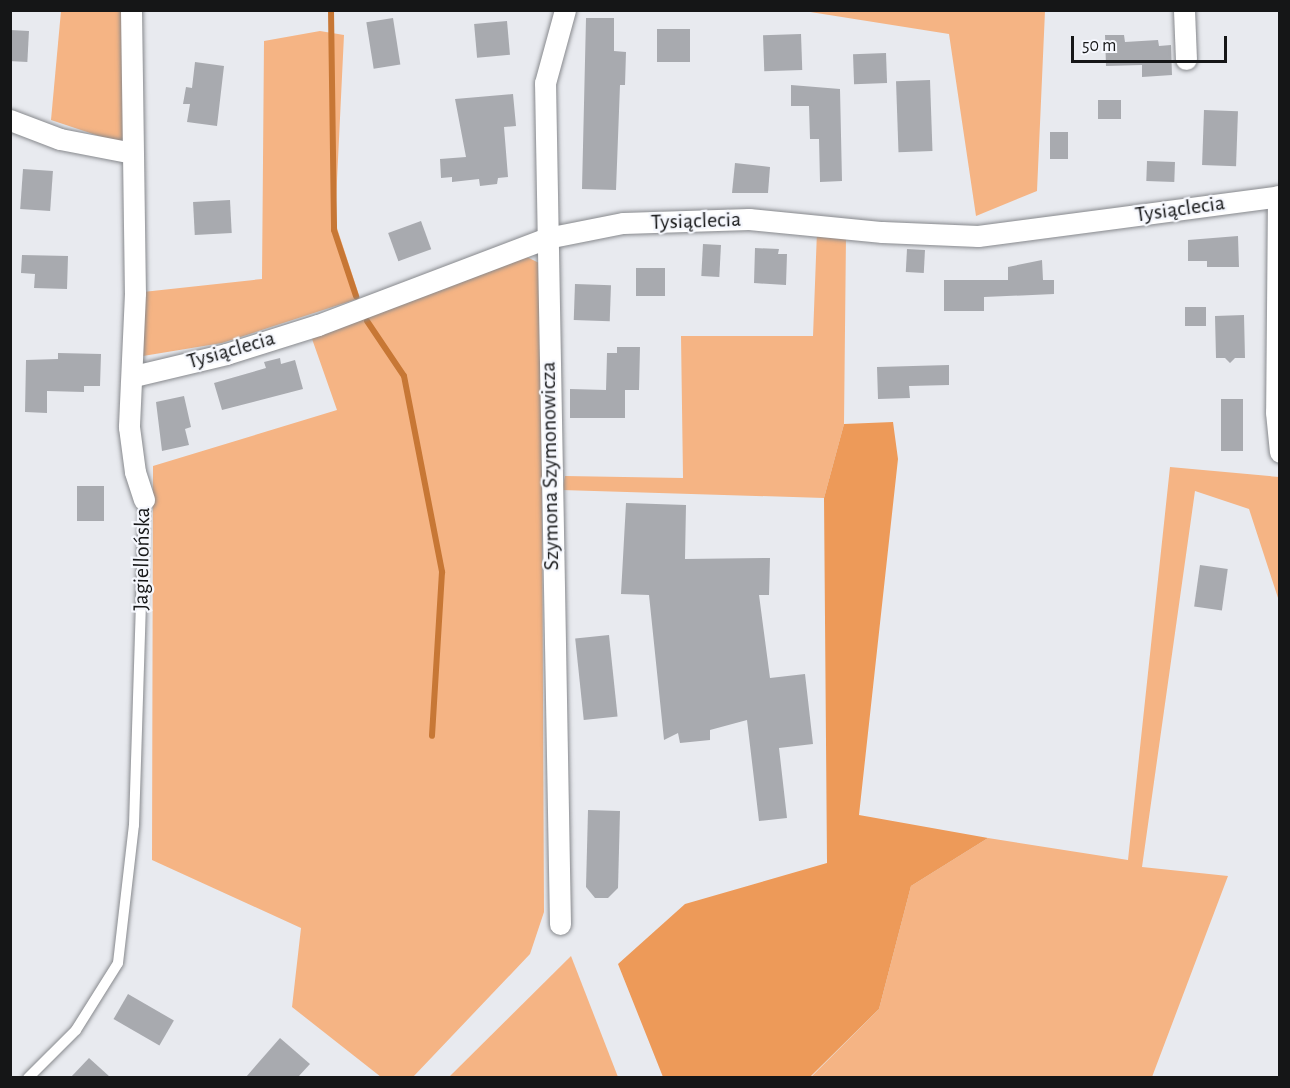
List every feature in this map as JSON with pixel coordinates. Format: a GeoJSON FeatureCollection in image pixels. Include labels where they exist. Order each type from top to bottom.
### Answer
{"type":"FeatureCollection","features":[{"type":"Feature","properties":{"kind":"street","name":"Jagiellońska"},"geometry":{"type":"LineString","coordinates":[[131,10],[134,376],[129,427],[135,472],[144,501]]}},
{"type":"Feature","properties":{"kind":"street","name":"Szymona Szymonowicza"},"geometry":{"type":"LineString","coordinates":[[560,924],[545,83],[565,10]]}},
{"type":"Feature","properties":{"kind":"street"},"geometry":{"type":"LineString","coordinates":[[1184,10],[1186,59]]}},
{"type":"Feature","properties":{"kind":"street"},"geometry":{"type":"LineString","coordinates":[[10,120],[60,139],[133,153]]}},
{"type":"Feature","properties":{"kind":"street"},"geometry":{"type":"LineString","coordinates":[[1279,196],[1276,412],[1280,452]]}},
{"type":"Feature","properties":{"kind":"street","name":"Tysiąclecia"},"geometry":{"type":"LineString","coordinates":[[134,376],[226,354],[318,325],[547,238],[623,223],[748,219],[882,232],[978,236],[1279,196]]}},
{"type":"Feature","properties":{"kind":"lane","name":"Jagiellońska"},"geometry":{"type":"LineString","coordinates":[[28,1077],[76,1030],[118,963],[134,825],[144,501]]}},
{"type":"Feature","properties":{"kind":"shaded area"},"geometry":{"type":"Polygon","coordinates":[[[61,11],[122,11],[126,145],[51,120],[61,11]]]}},
{"type":"Feature","properties":{"kind":"shaded area"},"geometry":{"type":"Polygon","coordinates":[[[804,11],[1045,11],[1037,191],[976,216],[949,34],[804,11]]]}},
{"type":"Feature","properties":{"kind":"shaded area"},"geometry":{"type":"Polygon","coordinates":[[[320,31],[344,35],[335,222],[360,298],[222,343],[143,356],[143,292],[262,279],[264,41],[320,31]]]}},
{"type":"Feature","properties":{"kind":"shaded area"},"geometry":{"type":"Polygon","coordinates":[[[817,231],[846,236],[844,424],[824,498],[562,490],[565,476],[683,478],[681,336],[813,336],[817,231]]]}},
{"type":"Feature","properties":{"kind":"shaded area"},"geometry":{"type":"Polygon","coordinates":[[[527,257],[541,264],[544,912],[530,954],[413,1077],[381,1077],[292,1007],[301,928],[152,860],[153,466],[337,410],[311,336],[427,289],[527,257]]]}},
{"type":"Feature","properties":{"kind":"shaded area"},"geometry":{"type":"Polygon","coordinates":[[[893,422],[898,459],[859,815],[988,838],[911,886],[879,1009],[810,1077],[663,1077],[618,964],[685,904],[827,863],[824,498],[844,424],[893,422]]]}},
{"type":"Feature","properties":{"kind":"shaded area"},"geometry":{"type":"Polygon","coordinates":[[[1170,467],[1279,477],[1279,601],[1249,509],[1195,491],[1142,867],[1228,876],[1152,1077],[810,1078],[879,1009],[911,886],[988,838],[1128,860],[1170,467]]]}},
{"type":"Feature","properties":{"kind":"shaded area"},"geometry":{"type":"Polygon","coordinates":[[[571,956],[618,1077],[449,1077],[571,956]]]}},
{"type":"Feature","properties":{"kind":"building"},"geometry":{"type":"Polygon","coordinates":[[[393,18],[400,64],[374,69],[366,22],[393,18]]]}},
{"type":"Feature","properties":{"kind":"building"},"geometry":{"type":"Polygon","coordinates":[[[586,18],[614,18],[614,51],[626,52],[625,85],[620,85],[616,190],[582,189],[586,18]]]}},
{"type":"Feature","properties":{"kind":"building"},"geometry":{"type":"Polygon","coordinates":[[[507,21],[510,55],[477,58],[474,24],[507,21]]]}},
{"type":"Feature","properties":{"kind":"building"},"geometry":{"type":"Polygon","coordinates":[[[657,29],[690,29],[690,62],[657,62],[657,29]]]}},
{"type":"Feature","properties":{"kind":"building"},"geometry":{"type":"Polygon","coordinates":[[[10,30],[29,31],[27,62],[10,61],[10,30]]]}},
{"type":"Feature","properties":{"kind":"building"},"geometry":{"type":"Polygon","coordinates":[[[801,34],[802,70],[764,71],[763,35],[801,34]]]}},
{"type":"Feature","properties":{"kind":"building"},"geometry":{"type":"Polygon","coordinates":[[[1105,35],[1124,35],[1125,42],[1158,40],[1159,46],[1171,45],[1172,75],[1142,77],[1142,65],[1106,66],[1105,35]]]}},
{"type":"Feature","properties":{"kind":"building"},"geometry":{"type":"Polygon","coordinates":[[[886,53],[887,83],[854,84],[853,54],[886,53]]]}},
{"type":"Feature","properties":{"kind":"building"},"geometry":{"type":"Polygon","coordinates":[[[195,62],[224,66],[217,126],[187,122],[190,104],[183,104],[186,87],[192,88],[195,62]]]}},
{"type":"Feature","properties":{"kind":"building"},"geometry":{"type":"Polygon","coordinates":[[[930,80],[932,151],[898,152],[896,81],[930,80]]]}},
{"type":"Feature","properties":{"kind":"building"},"geometry":{"type":"Polygon","coordinates":[[[791,85],[840,89],[842,181],[820,182],[819,139],[810,139],[809,106],[791,106],[791,85]]]}},
{"type":"Feature","properties":{"kind":"building"},"geometry":{"type":"Polygon","coordinates":[[[513,94],[516,126],[504,127],[508,177],[498,178],[497,184],[480,186],[479,179],[452,182],[452,177],[441,178],[440,159],[466,157],[455,99],[513,94]]]}},
{"type":"Feature","properties":{"kind":"building"},"geometry":{"type":"Polygon","coordinates":[[[1098,100],[1121,100],[1121,119],[1098,119],[1098,100]]]}},
{"type":"Feature","properties":{"kind":"building"},"geometry":{"type":"Polygon","coordinates":[[[1204,110],[1238,111],[1236,166],[1202,165],[1204,110]]]}},
{"type":"Feature","properties":{"kind":"building"},"geometry":{"type":"Polygon","coordinates":[[[1050,132],[1068,132],[1068,159],[1050,159],[1050,132]]]}},
{"type":"Feature","properties":{"kind":"building"},"geometry":{"type":"Polygon","coordinates":[[[1147,161],[1175,162],[1174,182],[1146,181],[1147,161]]]}},
{"type":"Feature","properties":{"kind":"building"},"geometry":{"type":"Polygon","coordinates":[[[735,163],[770,167],[768,193],[732,193],[735,163]]]}},
{"type":"Feature","properties":{"kind":"building"},"geometry":{"type":"Polygon","coordinates":[[[23,169],[53,171],[50,211],[20,209],[23,169]]]}},
{"type":"Feature","properties":{"kind":"building"},"geometry":{"type":"Polygon","coordinates":[[[230,200],[232,233],[195,235],[193,202],[230,200]]]}},
{"type":"Feature","properties":{"kind":"building"},"geometry":{"type":"Polygon","coordinates":[[[421,221],[431,249],[398,261],[388,233],[421,221]]]}},
{"type":"Feature","properties":{"kind":"building"},"geometry":{"type":"Polygon","coordinates":[[[1238,236],[1239,267],[1207,267],[1207,261],[1188,261],[1188,240],[1238,236]]]}},
{"type":"Feature","properties":{"kind":"building"},"geometry":{"type":"Polygon","coordinates":[[[703,244],[721,245],[719,277],[701,276],[703,244]]]}},
{"type":"Feature","properties":{"kind":"building"},"geometry":{"type":"Polygon","coordinates":[[[755,248],[779,249],[778,254],[787,254],[786,285],[754,283],[755,248]]]}},
{"type":"Feature","properties":{"kind":"building"},"geometry":{"type":"Polygon","coordinates":[[[907,249],[925,250],[924,273],[906,272],[907,249]]]}},
{"type":"Feature","properties":{"kind":"building"},"geometry":{"type":"Polygon","coordinates":[[[22,255],[68,256],[67,289],[34,288],[35,274],[21,273],[22,255]]]}},
{"type":"Feature","properties":{"kind":"building"},"geometry":{"type":"Polygon","coordinates":[[[1042,260],[1043,280],[1054,280],[1054,294],[984,297],[984,311],[944,311],[944,280],[1008,280],[1008,267],[1042,260]]]}},
{"type":"Feature","properties":{"kind":"building"},"geometry":{"type":"Polygon","coordinates":[[[636,268],[665,268],[665,296],[636,296],[636,268]]]}},
{"type":"Feature","properties":{"kind":"building"},"geometry":{"type":"Polygon","coordinates":[[[575,284],[611,285],[610,321],[574,320],[575,284]]]}},
{"type":"Feature","properties":{"kind":"building"},"geometry":{"type":"Polygon","coordinates":[[[1185,307],[1206,307],[1206,326],[1185,326],[1185,307]]]}},
{"type":"Feature","properties":{"kind":"building"},"geometry":{"type":"Polygon","coordinates":[[[1244,315],[1245,358],[1235,358],[1230,363],[1225,358],[1216,358],[1215,316],[1244,315]]]}},
{"type":"Feature","properties":{"kind":"building"},"geometry":{"type":"Polygon","coordinates":[[[617,347],[640,347],[639,390],[625,390],[625,418],[570,418],[570,389],[606,390],[607,353],[617,353],[617,347]]]}},
{"type":"Feature","properties":{"kind":"building"},"geometry":{"type":"Polygon","coordinates":[[[58,353],[101,354],[100,386],[84,386],[84,392],[47,391],[47,413],[25,412],[26,360],[58,359],[58,353]]]}},
{"type":"Feature","properties":{"kind":"building"},"geometry":{"type":"Polygon","coordinates":[[[280,358],[281,364],[295,360],[303,389],[222,410],[214,383],[266,368],[264,362],[280,358]]]}},
{"type":"Feature","properties":{"kind":"building"},"geometry":{"type":"Polygon","coordinates":[[[949,365],[949,385],[909,386],[910,398],[878,399],[877,367],[949,365]]]}},
{"type":"Feature","properties":{"kind":"building"},"geometry":{"type":"Polygon","coordinates":[[[184,396],[191,427],[185,429],[189,445],[162,451],[156,402],[184,396]]]}},
{"type":"Feature","properties":{"kind":"building"},"geometry":{"type":"Polygon","coordinates":[[[1221,399],[1243,399],[1243,451],[1221,451],[1221,399]]]}},
{"type":"Feature","properties":{"kind":"building"},"geometry":{"type":"Polygon","coordinates":[[[77,486],[104,486],[104,521],[77,521],[77,486]]]}},
{"type":"Feature","properties":{"kind":"building"},"geometry":{"type":"Polygon","coordinates":[[[626,503],[686,505],[685,559],[770,558],[769,595],[759,595],[770,678],[805,674],[813,744],[779,748],[787,818],[759,821],[747,720],[710,730],[710,740],[680,743],[678,733],[664,740],[649,595],[621,594],[626,503]]]}},
{"type":"Feature","properties":{"kind":"building"},"geometry":{"type":"Polygon","coordinates":[[[1200,565],[1228,569],[1222,610],[1194,607],[1200,565]]]}},
{"type":"Feature","properties":{"kind":"building"},"geometry":{"type":"Polygon","coordinates":[[[609,635],[618,717],[584,720],[575,639],[609,635]]]}},
{"type":"Feature","properties":{"kind":"building"},"geometry":{"type":"Polygon","coordinates":[[[588,810],[620,811],[618,888],[608,898],[595,898],[586,887],[588,810]]]}},
{"type":"Feature","properties":{"kind":"building"},"geometry":{"type":"Polygon","coordinates":[[[128,994],[174,1020],[159,1046],[114,1019],[128,994]]]}},
{"type":"Feature","properties":{"kind":"building"},"geometry":{"type":"Polygon","coordinates":[[[280,1038],[310,1064],[298,1077],[246,1077],[280,1038]]]}},
{"type":"Feature","properties":{"kind":"building"},"geometry":{"type":"Polygon","coordinates":[[[89,1058],[110,1077],[71,1077],[89,1058]]]}},
{"type":"Feature","properties":{"kind":"waterway"},"geometry":{"type":"LineString","coordinates":[[331,10],[334,230],[356,296]]}},
{"type":"Feature","properties":{"kind":"waterway"},"geometry":{"type":"LineString","coordinates":[[367,321],[404,376],[442,572],[432,736]]}}]}
